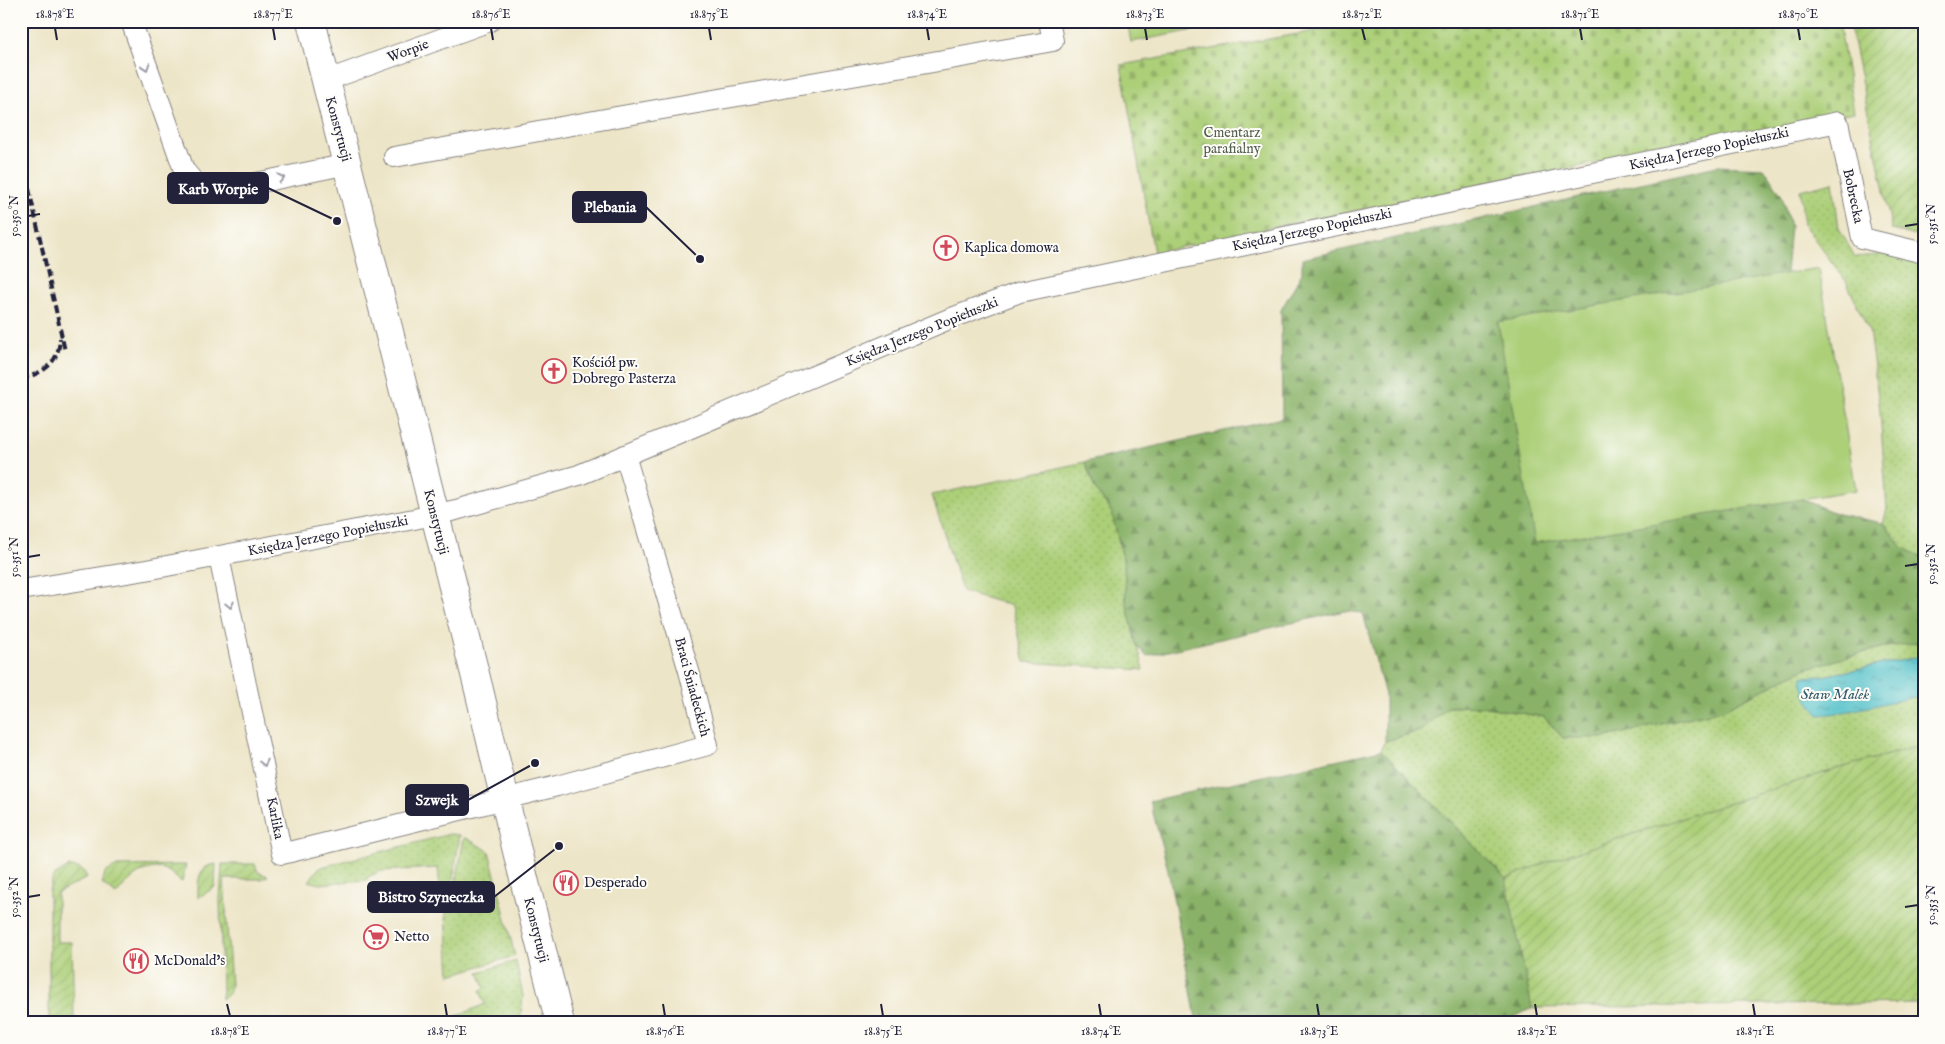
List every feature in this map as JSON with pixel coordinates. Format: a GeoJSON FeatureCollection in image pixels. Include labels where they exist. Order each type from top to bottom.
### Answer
{"type":"FeatureCollection","features":[{"type":"Feature","properties":{"kind":"street"},"geometry":{"type":"LineString","coordinates":[[131,21],[184,170],[195,183],[216,189],[232,188],[348,164]]}},
{"type":"Feature","properties":{"kind":"street","name":"Konstytucji"},"geometry":{"type":"LineString","coordinates":[[311,21],[560,1023]]}},
{"type":"Feature","properties":{"kind":"street","name":"Worpie"},"geometry":{"type":"LineString","coordinates":[[325,81],[490,21]]}},
{"type":"Feature","properties":{"kind":"street"},"geometry":{"type":"LineString","coordinates":[[394,157],[1053,42],[1049,21]]}},
{"type":"Feature","properties":{"kind":"street","name":"Bobrecka"},"geometry":{"type":"LineString","coordinates":[[1838,122],[1862,238],[1924,253]]}},
{"type":"Feature","properties":{"kind":"street","name":"Księdza Jerzego Popiełuszki"},"geometry":{"type":"LineString","coordinates":[[21,590],[219,557],[434,515],[579,475],[949,319],[1020,292],[1838,122]]}},
{"type":"Feature","properties":{"kind":"street","name":"Braci Śniadeckich"},"geometry":{"type":"LineString","coordinates":[[505,798],[708,745],[625,455]]}},
{"type":"Feature","properties":{"kind":"street","name":"Karlika"},"geometry":{"type":"LineString","coordinates":[[219,557],[282,854],[505,798]]}},
{"type":"Feature","properties":{"kind":"street"},"geometry":{"type":"LineString","coordinates":[[539,1023],[543,1013],[549,980]]}},
{"type":"Feature","properties":{"kind":"street"},"geometry":{"type":"LineString","coordinates":[[549,980],[576,1023]]}},
{"type":"Feature","properties":{"kind":"green space"},"geometry":{"type":"Polygon","coordinates":[[[1127,21],[1243,21],[1131,42],[1127,21]]]}},
{"type":"Feature","properties":{"kind":"green space","name":"Cmentarz parafialny"},"geometry":{"type":"Polygon","coordinates":[[[1372,21],[1839,21],[1854,112],[1284,225],[1154,253],[1121,65],[1372,21]]]}},
{"type":"Feature","properties":{"kind":"green space"},"geometry":{"type":"Polygon","coordinates":[[[1849,21],[1924,21],[1924,238],[1892,230],[1849,21]]]}},
{"type":"Feature","properties":{"kind":"green space"},"geometry":{"type":"Polygon","coordinates":[[[1717,166],[1764,168],[1782,196],[1790,226],[1786,274],[1498,322],[1535,543],[1801,499],[1838,514],[1883,523],[1903,548],[1924,558],[1924,642],[1884,647],[1804,669],[1722,710],[1602,738],[1563,738],[1544,717],[1481,706],[1448,707],[1420,731],[1385,741],[1385,695],[1363,613],[1345,611],[1146,656],[1136,644],[1126,601],[1124,563],[1112,513],[1095,489],[1085,462],[1282,418],[1281,310],[1302,273],[1302,259],[1717,166]]]}},
{"type":"Feature","properties":{"kind":"green space"},"geometry":{"type":"Polygon","coordinates":[[[1833,182],[1839,228],[1855,257],[1887,254],[1924,263],[1924,558],[1903,548],[1883,523],[1887,509],[1880,411],[1869,331],[1846,281],[1804,225],[1800,190],[1833,182]]]}},
{"type":"Feature","properties":{"kind":"green space"},"geometry":{"type":"Polygon","coordinates":[[[1819,268],[1856,490],[1535,543],[1498,322],[1819,268]]]}},
{"type":"Feature","properties":{"kind":"green space"},"geometry":{"type":"Polygon","coordinates":[[[1085,462],[1095,489],[1112,513],[1124,563],[1126,601],[1144,670],[1025,662],[1012,606],[962,591],[932,495],[1085,462]]]}},
{"type":"Feature","properties":{"kind":"green space"},"geometry":{"type":"Polygon","coordinates":[[[1924,642],[1924,656],[1823,676],[1803,677],[1900,699],[1924,696],[1924,745],[1833,770],[1552,860],[1506,879],[1381,750],[1385,741],[1420,731],[1448,707],[1481,706],[1544,717],[1563,738],[1722,710],[1803,669],[1884,647],[1924,642]]]}},
{"type":"Feature","properties":{"kind":"green space"},"geometry":{"type":"Polygon","coordinates":[[[1924,745],[1924,1003],[1532,1008],[1506,879],[1552,860],[1833,770],[1924,745]]]}},
{"type":"Feature","properties":{"kind":"green space"},"geometry":{"type":"Polygon","coordinates":[[[1381,750],[1506,879],[1532,1008],[1503,1023],[1197,1023],[1168,870],[1150,801],[1381,750]]]}},
{"type":"Feature","properties":{"kind":"green space"},"geometry":{"type":"Polygon","coordinates":[[[450,834],[460,835],[452,884],[441,899],[438,868],[381,871],[368,877],[367,880],[319,884],[309,881],[321,867],[450,834]]]}},
{"type":"Feature","properties":{"kind":"green space"},"geometry":{"type":"Polygon","coordinates":[[[464,838],[489,851],[515,956],[450,975],[445,900],[455,887],[464,838]]]}},
{"type":"Feature","properties":{"kind":"green space"},"geometry":{"type":"Polygon","coordinates":[[[216,864],[215,887],[198,898],[199,881],[202,871],[210,865],[216,864]]]}},
{"type":"Feature","properties":{"kind":"green space"},"geometry":{"type":"Polygon","coordinates":[[[222,864],[255,864],[258,872],[268,876],[262,879],[224,879],[231,986],[228,994],[222,999],[220,899],[222,864]]]}},
{"type":"Feature","properties":{"kind":"green space"},"geometry":{"type":"Polygon","coordinates":[[[186,865],[182,882],[166,870],[156,868],[136,875],[116,895],[102,884],[105,873],[117,866],[186,865]]]}},
{"type":"Feature","properties":{"kind":"green space"},"geometry":{"type":"Polygon","coordinates":[[[68,867],[80,869],[87,878],[57,893],[57,942],[72,942],[74,1016],[78,1023],[49,1023],[49,891],[53,877],[68,867]]]}},
{"type":"Feature","properties":{"kind":"green space"},"geometry":{"type":"Polygon","coordinates":[[[516,961],[523,996],[520,1023],[441,1023],[485,1004],[480,990],[485,988],[479,972],[516,961]]]}},
{"type":"Feature","properties":{"kind":"water","name":"Staw Malek"},"geometry":{"type":"Polygon","coordinates":[[[1924,656],[1924,696],[1897,700],[1846,712],[1819,715],[1804,693],[1803,677],[1823,676],[1924,656]]]}},
{"type":"Feature","properties":{"kind":"railway"},"geometry":{"type":"LineString","coordinates":[[21,153],[65,351]]}},
{"type":"Feature","properties":{"kind":"railway"},"geometry":{"type":"LineString","coordinates":[[21,379],[37,374],[49,366],[57,354],[60,338]]}},
{"type":"Feature","properties":{"kind":"place","name":"Karb Worpie"},"geometry":{"type":"Point","coordinates":[337,221]}},
{"type":"Feature","properties":{"kind":"place","name":"Kaplica domowa"},"geometry":{"type":"Point","coordinates":[946,248]}},
{"type":"Feature","properties":{"kind":"place","name":"Plebania"},"geometry":{"type":"Point","coordinates":[700,259]}},
{"type":"Feature","properties":{"kind":"place","name":"Kościół pw. Dobrego Pasterza"},"geometry":{"type":"Point","coordinates":[554,371]}},
{"type":"Feature","properties":{"kind":"place","name":"Szwejk"},"geometry":{"type":"Point","coordinates":[535,763]}},
{"type":"Feature","properties":{"kind":"place","name":"Bistro Szyneczka"},"geometry":{"type":"Point","coordinates":[559,846]}},
{"type":"Feature","properties":{"kind":"place","name":"Desperado"},"geometry":{"type":"Point","coordinates":[566,883]}},
{"type":"Feature","properties":{"kind":"place","name":"Netto"},"geometry":{"type":"Point","coordinates":[376,937]}},
{"type":"Feature","properties":{"kind":"place","name":"McDonald's"},"geometry":{"type":"Point","coordinates":[136,961]}}]}
